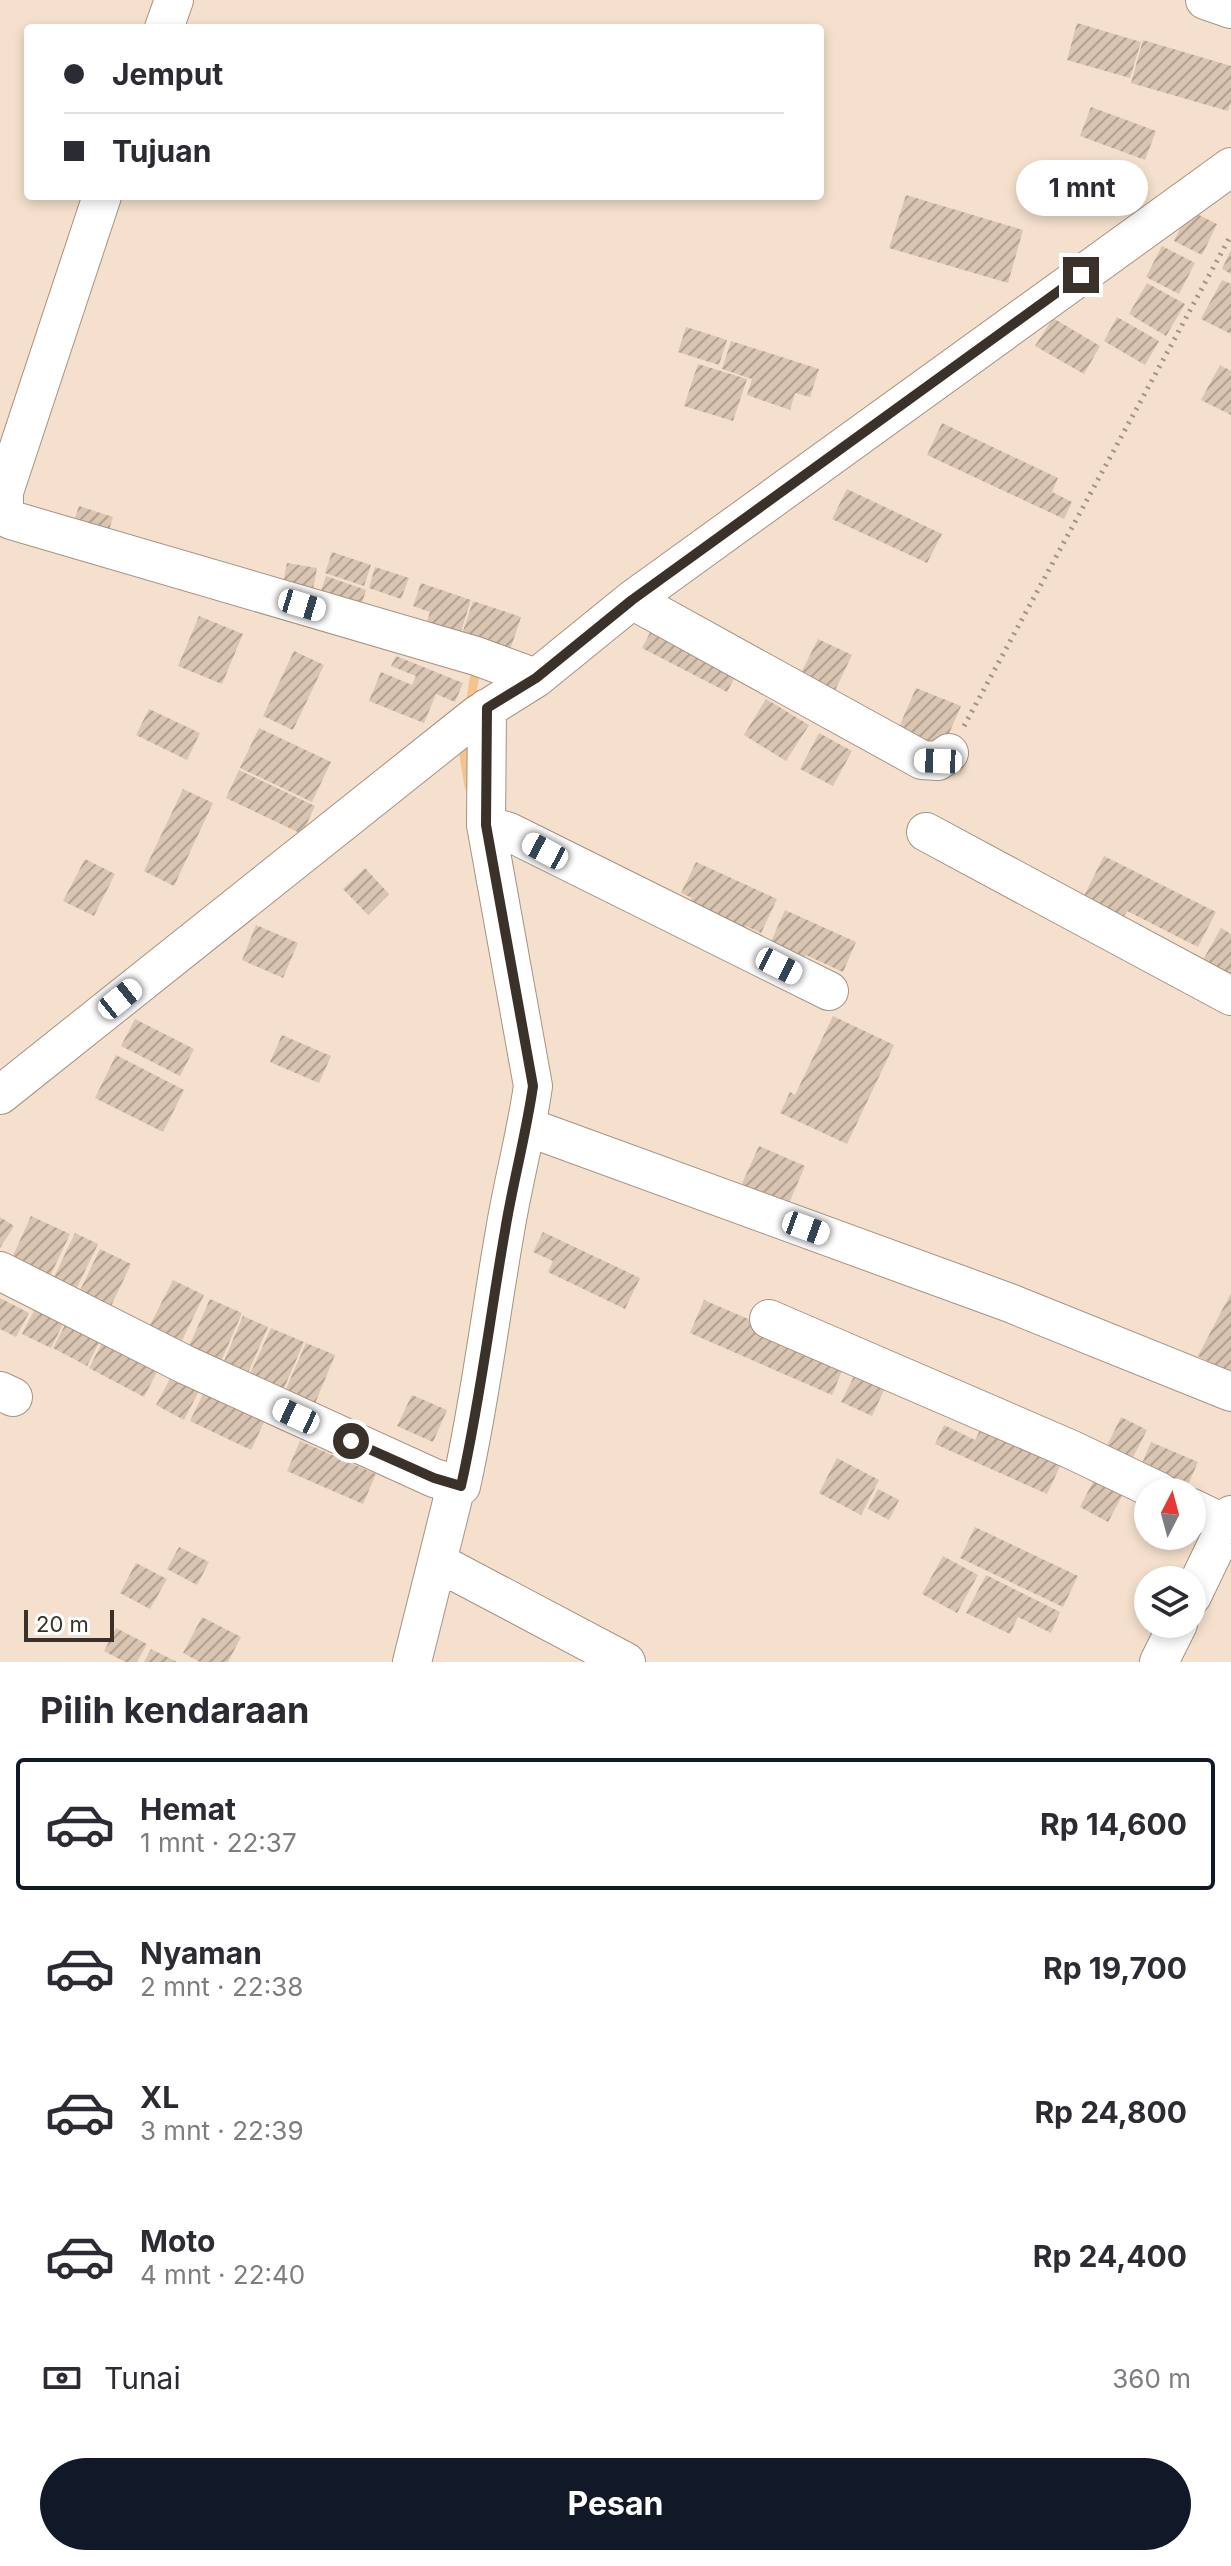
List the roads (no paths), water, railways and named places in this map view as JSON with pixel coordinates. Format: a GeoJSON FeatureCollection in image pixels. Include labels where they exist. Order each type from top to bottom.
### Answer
{"type":"FeatureCollection","features":[{"type":"Feature","properties":{"kind":"street"},"geometry":{"type":"LineString","coordinates":[[165,24],[174,0]]}},
{"type":"Feature","properties":{"kind":"street"},"geometry":{"type":"LineString","coordinates":[[1205,0],[1231,9]]}},
{"type":"Feature","properties":{"kind":"street"},"geometry":{"type":"LineString","coordinates":[[0,1095],[487,708],[536,678],[632,600],[1231,167]]}},
{"type":"Feature","properties":{"kind":"street"},"geometry":{"type":"LineString","coordinates":[[101,200],[4,492],[4,510],[11,520],[476,656],[536,678]]}},
{"type":"Feature","properties":{"kind":"street"},"geometry":{"type":"LineString","coordinates":[[632,600],[922,760],[938,761],[949,753]]}},
{"type":"Feature","properties":{"kind":"street"},"geometry":{"type":"LineString","coordinates":[[0,1271],[186,1365],[446,1483],[461,1486],[505,1228],[527,1129],[533,1086],[486,825],[487,708]]}},
{"type":"Feature","properties":{"kind":"street"},"geometry":{"type":"LineString","coordinates":[[486,825],[509,832],[829,991]]}},
{"type":"Feature","properties":{"kind":"street"},"geometry":{"type":"LineString","coordinates":[[926,832],[1231,996]]}},
{"type":"Feature","properties":{"kind":"street"},"geometry":{"type":"LineString","coordinates":[[527,1129],[1010,1303],[1231,1392]]}},
{"type":"Feature","properties":{"kind":"street"},"geometry":{"type":"LineString","coordinates":[[769,1319],[1134,1480]]}},
{"type":"Feature","properties":{"kind":"street"},"geometry":{"type":"LineString","coordinates":[[412,1662],[437,1562],[446,1483]]}},
{"type":"Feature","properties":{"kind":"street"},"geometry":{"type":"LineString","coordinates":[[1206,1513],[1229,1520],[1206,1567]]}},
{"type":"Feature","properties":{"kind":"street"},"geometry":{"type":"LineString","coordinates":[[437,1562],[626,1662]]}},
{"type":"Feature","properties":{"kind":"street"},"geometry":{"type":"LineString","coordinates":[[1159,1662],[1171,1638]]}},
{"type":"Feature","properties":{"kind":"waterway"},"geometry":{"type":"LineString","coordinates":[[470,707],[476,666]]}},
{"type":"Feature","properties":{"kind":"waterway"},"geometry":{"type":"LineString","coordinates":[[466,738],[464,756],[469,786]]}}]}
